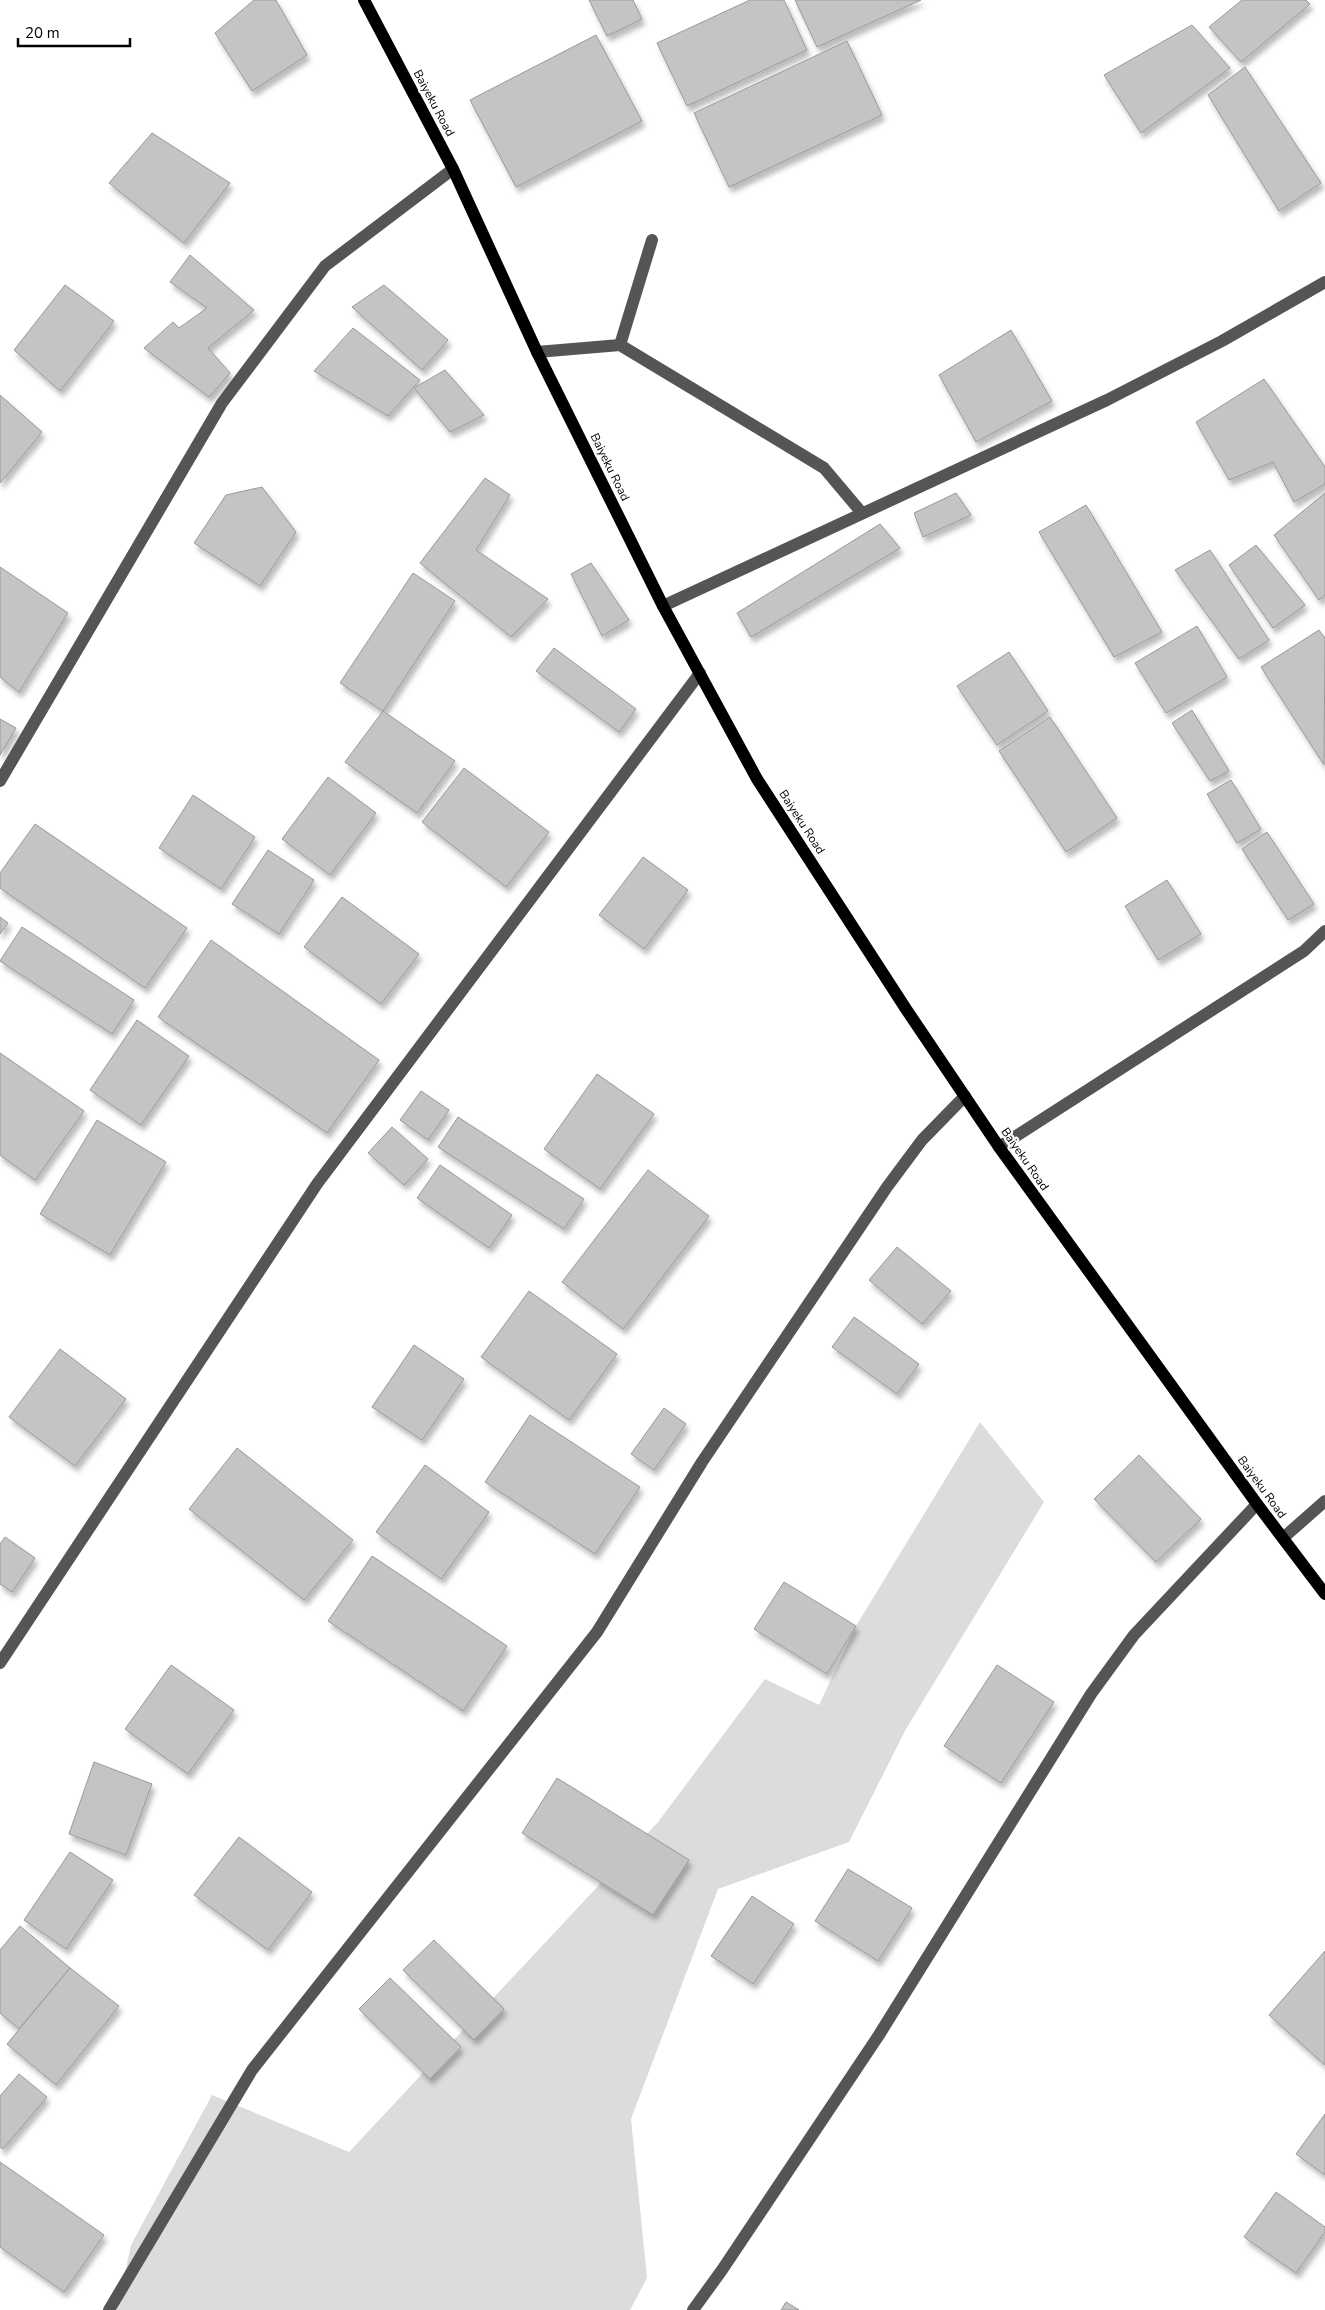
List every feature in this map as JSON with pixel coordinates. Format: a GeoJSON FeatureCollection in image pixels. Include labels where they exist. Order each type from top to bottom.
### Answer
{"type":"FeatureCollection","features":[{"type":"Feature","properties":{"kind":"main road","name":"Baiyeku Road"},"geometry":{"type":"LineString","coordinates":[[364,0],[453,169],[537,352],[663,606],[757,779],[999,1147],[1325,1594]]}},
{"type":"Feature","properties":{"kind":"street"},"geometry":{"type":"LineString","coordinates":[[0,781],[222,404],[325,266],[453,169]]}},
{"type":"Feature","properties":{"kind":"street"},"geometry":{"type":"LineString","coordinates":[[620,345],[652,240]]}},
{"type":"Feature","properties":{"kind":"street"},"geometry":{"type":"LineString","coordinates":[[663,606],[1107,400],[1222,341],[1325,282]]}},
{"type":"Feature","properties":{"kind":"street"},"geometry":{"type":"LineString","coordinates":[[537,352],[620,345],[824,468],[862,514]]}},
{"type":"Feature","properties":{"kind":"street"},"geometry":{"type":"LineString","coordinates":[[0,1663],[317,1184],[700,674]]}},
{"type":"Feature","properties":{"kind":"street"},"geometry":{"type":"LineString","coordinates":[[999,1147],[1304,951],[1325,931]]}},
{"type":"Feature","properties":{"kind":"street"},"geometry":{"type":"LineString","coordinates":[[109,2310],[252,2070],[597,1632],[702,1462],[887,1187],[922,1140],[965,1096]]}},
{"type":"Feature","properties":{"kind":"street"},"geometry":{"type":"LineString","coordinates":[[1283,1538],[1325,1502]]}},
{"type":"Feature","properties":{"kind":"street"},"geometry":{"type":"LineString","coordinates":[[693,2310],[722,2270],[879,2035],[1091,1694],[1134,1635],[1258,1504]]}},
{"type":"Feature","properties":{"kind":"shaded area"},"geometry":{"type":"Polygon","coordinates":[[[980,1422],[1044,1502],[906,1729],[849,1842],[718,1889],[631,2119],[647,2278],[630,2310],[117,2310],[131,2245],[212,2095],[349,2152],[658,1822],[765,1679],[819,1705],[856,1626],[980,1422]]]}},
{"type":"Feature","properties":{"kind":"building"},"geometry":{"type":"Polygon","coordinates":[[[254,0],[276,0],[307,55],[252,91],[215,33],[254,0]]]}},
{"type":"Feature","properties":{"kind":"building"},"geometry":{"type":"Polygon","coordinates":[[[589,0],[633,0],[642,19],[607,36],[589,0]]]}},
{"type":"Feature","properties":{"kind":"building"},"geometry":{"type":"Polygon","coordinates":[[[750,0],[784,0],[807,50],[687,106],[657,43],[750,0]]]}},
{"type":"Feature","properties":{"kind":"building"},"geometry":{"type":"Polygon","coordinates":[[[795,0],[921,0],[817,47],[795,0]]]}},
{"type":"Feature","properties":{"kind":"building"},"geometry":{"type":"Polygon","coordinates":[[[1242,0],[1306,0],[1310,4],[1241,62],[1209,27],[1242,0]]]}},
{"type":"Feature","properties":{"kind":"building"},"geometry":{"type":"Polygon","coordinates":[[[1192,25],[1230,68],[1141,133],[1104,75],[1192,25]]]}},
{"type":"Feature","properties":{"kind":"building"},"geometry":{"type":"Polygon","coordinates":[[[596,35],[642,121],[516,187],[470,100],[596,35]]]}},
{"type":"Feature","properties":{"kind":"building"},"geometry":{"type":"Polygon","coordinates":[[[847,41],[882,115],[729,187],[694,113],[847,41]]]}},
{"type":"Feature","properties":{"kind":"building"},"geometry":{"type":"Polygon","coordinates":[[[1245,67],[1321,183],[1279,211],[1208,95],[1245,67]]]}},
{"type":"Feature","properties":{"kind":"building"},"geometry":{"type":"Polygon","coordinates":[[[152,133],[230,183],[184,243],[109,183],[152,133]]]}},
{"type":"Feature","properties":{"kind":"building"},"geometry":{"type":"Polygon","coordinates":[[[190,255],[254,310],[208,348],[230,373],[209,397],[144,348],[173,322],[179,328],[207,308],[170,282],[190,255]]]}},
{"type":"Feature","properties":{"kind":"building"},"geometry":{"type":"Polygon","coordinates":[[[65,285],[114,321],[60,391],[14,350],[65,285]]]}},
{"type":"Feature","properties":{"kind":"building"},"geometry":{"type":"Polygon","coordinates":[[[384,285],[448,340],[422,370],[352,307],[384,285]]]}},
{"type":"Feature","properties":{"kind":"building"},"geometry":{"type":"Polygon","coordinates":[[[353,328],[420,380],[388,416],[314,371],[353,328]]]}},
{"type":"Feature","properties":{"kind":"building"},"geometry":{"type":"Polygon","coordinates":[[[1011,330],[1052,401],[976,442],[939,375],[1011,330]]]}},
{"type":"Feature","properties":{"kind":"building"},"geometry":{"type":"Polygon","coordinates":[[[445,370],[484,415],[450,432],[414,388],[445,370]]]}},
{"type":"Feature","properties":{"kind":"building"},"geometry":{"type":"Polygon","coordinates":[[[1264,379],[1325,467],[1325,484],[1294,502],[1273,462],[1229,480],[1196,422],[1264,379]]]}},
{"type":"Feature","properties":{"kind":"building"},"geometry":{"type":"Polygon","coordinates":[[[0,395],[42,432],[0,483],[0,395]]]}},
{"type":"Feature","properties":{"kind":"building"},"geometry":{"type":"Polygon","coordinates":[[[485,478],[510,495],[476,550],[548,599],[511,637],[420,563],[485,478]]]}},
{"type":"Feature","properties":{"kind":"building"},"geometry":{"type":"Polygon","coordinates":[[[262,487],[296,532],[260,586],[194,543],[226,495],[262,487]]]}},
{"type":"Feature","properties":{"kind":"building"},"geometry":{"type":"Polygon","coordinates":[[[956,493],[971,515],[923,537],[914,513],[956,493]]]}},
{"type":"Feature","properties":{"kind":"building"},"geometry":{"type":"Polygon","coordinates":[[[1325,493],[1325,595],[1319,600],[1274,535],[1325,493]]]}},
{"type":"Feature","properties":{"kind":"building"},"geometry":{"type":"Polygon","coordinates":[[[1086,505],[1162,632],[1114,657],[1039,532],[1086,505]]]}},
{"type":"Feature","properties":{"kind":"building"},"geometry":{"type":"Polygon","coordinates":[[[880,524],[900,548],[751,637],[737,613],[880,524]]]}},
{"type":"Feature","properties":{"kind":"building"},"geometry":{"type":"Polygon","coordinates":[[[1256,545],[1305,605],[1273,628],[1229,565],[1256,545]]]}},
{"type":"Feature","properties":{"kind":"building"},"geometry":{"type":"Polygon","coordinates":[[[1210,550],[1269,640],[1239,659],[1175,570],[1210,550]]]}},
{"type":"Feature","properties":{"kind":"building"},"geometry":{"type":"Polygon","coordinates":[[[591,563],[629,620],[602,636],[571,574],[591,563]]]}},
{"type":"Feature","properties":{"kind":"building"},"geometry":{"type":"Polygon","coordinates":[[[0,567],[68,613],[19,692],[0,677],[0,567]]]}},
{"type":"Feature","properties":{"kind":"building"},"geometry":{"type":"Polygon","coordinates":[[[413,573],[455,601],[383,711],[340,683],[413,573]]]}},
{"type":"Feature","properties":{"kind":"building"},"geometry":{"type":"Polygon","coordinates":[[[1197,626],[1227,677],[1166,713],[1135,663],[1197,626]]]}},
{"type":"Feature","properties":{"kind":"building"},"geometry":{"type":"Polygon","coordinates":[[[1319,630],[1325,638],[1324,765],[1261,667],[1319,630]]]}},
{"type":"Feature","properties":{"kind":"building"},"geometry":{"type":"Polygon","coordinates":[[[554,648],[636,709],[619,732],[536,671],[554,648]]]}},
{"type":"Feature","properties":{"kind":"building"},"geometry":{"type":"Polygon","coordinates":[[[1009,652],[1048,711],[997,745],[957,686],[1009,652]]]}},
{"type":"Feature","properties":{"kind":"building"},"geometry":{"type":"Polygon","coordinates":[[[1192,710],[1229,771],[1210,781],[1172,723],[1192,710]]]}},
{"type":"Feature","properties":{"kind":"building"},"geometry":{"type":"Polygon","coordinates":[[[383,711],[455,761],[417,813],[345,762],[383,711]]]}},
{"type":"Feature","properties":{"kind":"building"},"geometry":{"type":"Polygon","coordinates":[[[1050,717],[1117,818],[1066,852],[999,751],[1050,717]]]}},
{"type":"Feature","properties":{"kind":"building"},"geometry":{"type":"Polygon","coordinates":[[[0,719],[16,728],[0,755],[0,719]]]}},
{"type":"Feature","properties":{"kind":"building"},"geometry":{"type":"Polygon","coordinates":[[[464,768],[549,832],[506,887],[422,822],[464,768]]]}},
{"type":"Feature","properties":{"kind":"building"},"geometry":{"type":"Polygon","coordinates":[[[328,777],[376,813],[330,875],[282,839],[328,777]]]}},
{"type":"Feature","properties":{"kind":"building"},"geometry":{"type":"Polygon","coordinates":[[[1231,780],[1261,829],[1237,843],[1207,794],[1231,780]]]}},
{"type":"Feature","properties":{"kind":"building"},"geometry":{"type":"Polygon","coordinates":[[[193,795],[255,837],[221,889],[159,848],[193,795]]]}},
{"type":"Feature","properties":{"kind":"building"},"geometry":{"type":"Polygon","coordinates":[[[35,824],[187,928],[145,988],[0,888],[0,873],[35,824]]]}},
{"type":"Feature","properties":{"kind":"building"},"geometry":{"type":"Polygon","coordinates":[[[1267,832],[1314,904],[1288,920],[1242,849],[1267,832]]]}},
{"type":"Feature","properties":{"kind":"building"},"geometry":{"type":"Polygon","coordinates":[[[268,850],[314,880],[279,934],[232,904],[268,850]]]}},
{"type":"Feature","properties":{"kind":"building"},"geometry":{"type":"Polygon","coordinates":[[[643,857],[688,890],[644,949],[599,915],[643,857]]]}},
{"type":"Feature","properties":{"kind":"building"},"geometry":{"type":"Polygon","coordinates":[[[1167,880],[1201,934],[1158,960],[1125,906],[1167,880]]]}},
{"type":"Feature","properties":{"kind":"building"},"geometry":{"type":"Polygon","coordinates":[[[342,897],[419,954],[381,1004],[304,947],[342,897]]]}},
{"type":"Feature","properties":{"kind":"building"},"geometry":{"type":"Polygon","coordinates":[[[0,917],[8,923],[0,934],[0,917]]]}},
{"type":"Feature","properties":{"kind":"building"},"geometry":{"type":"Polygon","coordinates":[[[22,927],[134,1000],[112,1034],[0,961],[22,927]]]}},
{"type":"Feature","properties":{"kind":"building"},"geometry":{"type":"Polygon","coordinates":[[[211,940],[379,1060],[327,1133],[158,1017],[211,940]]]}},
{"type":"Feature","properties":{"kind":"building"},"geometry":{"type":"Polygon","coordinates":[[[137,1020],[189,1056],[141,1125],[90,1090],[137,1020]]]}},
{"type":"Feature","properties":{"kind":"building"},"geometry":{"type":"Polygon","coordinates":[[[0,1053],[84,1111],[35,1180],[0,1155],[0,1053]]]}},
{"type":"Feature","properties":{"kind":"building"},"geometry":{"type":"Polygon","coordinates":[[[597,1074],[654,1114],[600,1189],[544,1149],[597,1074]]]}},
{"type":"Feature","properties":{"kind":"building"},"geometry":{"type":"Polygon","coordinates":[[[421,1091],[449,1110],[428,1140],[400,1120],[421,1091]]]}},
{"type":"Feature","properties":{"kind":"building"},"geometry":{"type":"Polygon","coordinates":[[[458,1117],[584,1199],[564,1229],[438,1147],[458,1117]]]}},
{"type":"Feature","properties":{"kind":"building"},"geometry":{"type":"Polygon","coordinates":[[[97,1120],[166,1162],[110,1255],[40,1214],[97,1120]]]}},
{"type":"Feature","properties":{"kind":"building"},"geometry":{"type":"Polygon","coordinates":[[[392,1127],[428,1159],[404,1185],[368,1153],[392,1127]]]}},
{"type":"Feature","properties":{"kind":"building"},"geometry":{"type":"Polygon","coordinates":[[[440,1165],[512,1215],[489,1248],[417,1198],[440,1165]]]}},
{"type":"Feature","properties":{"kind":"building"},"geometry":{"type":"Polygon","coordinates":[[[648,1170],[709,1216],[623,1329],[562,1282],[648,1170]]]}},
{"type":"Feature","properties":{"kind":"building"},"geometry":{"type":"Polygon","coordinates":[[[897,1247],[951,1291],[922,1324],[869,1280],[897,1247]]]}},
{"type":"Feature","properties":{"kind":"building"},"geometry":{"type":"Polygon","coordinates":[[[529,1291],[617,1354],[569,1420],[481,1357],[529,1291]]]}},
{"type":"Feature","properties":{"kind":"building"},"geometry":{"type":"Polygon","coordinates":[[[854,1317],[919,1364],[897,1394],[832,1347],[854,1317]]]}},
{"type":"Feature","properties":{"kind":"building"},"geometry":{"type":"Polygon","coordinates":[[[414,1345],[464,1379],[422,1440],[372,1407],[414,1345]]]}},
{"type":"Feature","properties":{"kind":"building"},"geometry":{"type":"Polygon","coordinates":[[[60,1349],[126,1399],[75,1466],[9,1417],[60,1349]]]}},
{"type":"Feature","properties":{"kind":"building"},"geometry":{"type":"Polygon","coordinates":[[[664,1408],[686,1424],[654,1470],[631,1454],[664,1408]]]}},
{"type":"Feature","properties":{"kind":"building"},"geometry":{"type":"Polygon","coordinates":[[[530,1415],[640,1487],[595,1554],[485,1482],[530,1415]]]}},
{"type":"Feature","properties":{"kind":"building"},"geometry":{"type":"Polygon","coordinates":[[[237,1448],[353,1540],[304,1600],[189,1509],[237,1448]]]}},
{"type":"Feature","properties":{"kind":"building"},"geometry":{"type":"Polygon","coordinates":[[[1139,1455],[1201,1519],[1156,1562],[1094,1499],[1139,1455]]]}},
{"type":"Feature","properties":{"kind":"building"},"geometry":{"type":"Polygon","coordinates":[[[425,1465],[489,1512],[441,1579],[376,1532],[425,1465]]]}},
{"type":"Feature","properties":{"kind":"building"},"geometry":{"type":"Polygon","coordinates":[[[5,1537],[35,1558],[12,1592],[0,1584],[0,1544],[5,1537]]]}},
{"type":"Feature","properties":{"kind":"building"},"geometry":{"type":"Polygon","coordinates":[[[372,1556],[507,1646],[463,1711],[328,1621],[372,1556]]]}},
{"type":"Feature","properties":{"kind":"building"},"geometry":{"type":"Polygon","coordinates":[[[784,1582],[856,1626],[827,1674],[754,1629],[784,1582]]]}},
{"type":"Feature","properties":{"kind":"building"},"geometry":{"type":"Polygon","coordinates":[[[171,1665],[234,1710],[188,1774],[125,1729],[171,1665]]]}},
{"type":"Feature","properties":{"kind":"building"},"geometry":{"type":"Polygon","coordinates":[[[997,1665],[1054,1702],[1001,1783],[944,1746],[997,1665]]]}},
{"type":"Feature","properties":{"kind":"building"},"geometry":{"type":"Polygon","coordinates":[[[94,1762],[152,1784],[126,1855],[69,1834],[94,1762]]]}},
{"type":"Feature","properties":{"kind":"building"},"geometry":{"type":"Polygon","coordinates":[[[557,1778],[689,1860],[653,1915],[522,1833],[557,1778]]]}},
{"type":"Feature","properties":{"kind":"building"},"geometry":{"type":"Polygon","coordinates":[[[239,1837],[312,1892],[268,1950],[194,1895],[239,1837]]]}},
{"type":"Feature","properties":{"kind":"building"},"geometry":{"type":"Polygon","coordinates":[[[70,1852],[113,1880],[66,1949],[24,1920],[70,1852]]]}},
{"type":"Feature","properties":{"kind":"building"},"geometry":{"type":"Polygon","coordinates":[[[848,1869],[912,1908],[878,1961],[815,1921],[848,1869]]]}},
{"type":"Feature","properties":{"kind":"building"},"geometry":{"type":"Polygon","coordinates":[[[752,1896],[794,1924],[753,1984],[711,1956],[752,1896]]]}},
{"type":"Feature","properties":{"kind":"building"},"geometry":{"type":"Polygon","coordinates":[[[20,1926],[70,1968],[19,2029],[0,2013],[0,1950],[20,1926]]]}},
{"type":"Feature","properties":{"kind":"building"},"geometry":{"type":"Polygon","coordinates":[[[434,1940],[504,2009],[474,2040],[403,1970],[434,1940]]]}},
{"type":"Feature","properties":{"kind":"building"},"geometry":{"type":"Polygon","coordinates":[[[1325,1951],[1325,2065],[1269,2015],[1325,1951]]]}},
{"type":"Feature","properties":{"kind":"building"},"geometry":{"type":"Polygon","coordinates":[[[70,1968],[119,2006],[56,2085],[7,2044],[70,1968]]]}},
{"type":"Feature","properties":{"kind":"building"},"geometry":{"type":"Polygon","coordinates":[[[390,1978],[461,2047],[430,2079],[359,2009],[390,1978]]]}},
{"type":"Feature","properties":{"kind":"building"},"geometry":{"type":"Polygon","coordinates":[[[19,2074],[47,2097],[3,2149],[0,2147],[0,2096],[19,2074]]]}},
{"type":"Feature","properties":{"kind":"building"},"geometry":{"type":"Polygon","coordinates":[[[1325,2114],[1325,2175],[1296,2154],[1325,2114]]]}},
{"type":"Feature","properties":{"kind":"building"},"geometry":{"type":"Polygon","coordinates":[[[0,2162],[104,2235],[64,2292],[0,2247],[0,2162]]]}},
{"type":"Feature","properties":{"kind":"building"},"geometry":{"type":"Polygon","coordinates":[[[1276,2192],[1325,2227],[1325,2232],[1296,2273],[1244,2237],[1276,2192]]]}},
{"type":"Feature","properties":{"kind":"building"},"geometry":{"type":"Polygon","coordinates":[[[786,2302],[799,2310],[781,2310],[786,2302]]]}}]}
